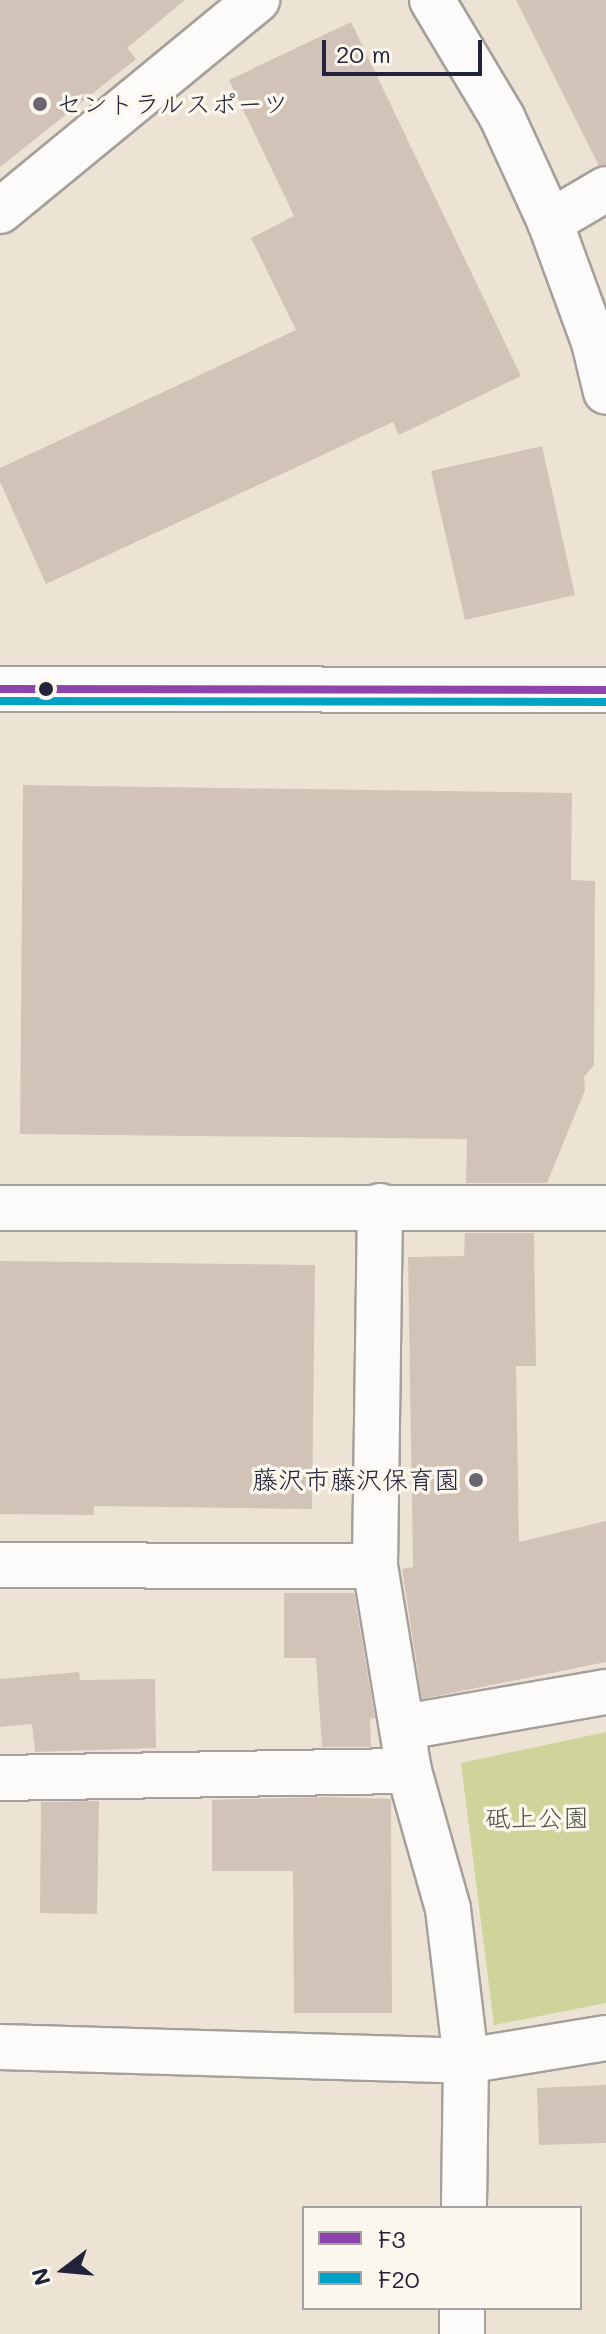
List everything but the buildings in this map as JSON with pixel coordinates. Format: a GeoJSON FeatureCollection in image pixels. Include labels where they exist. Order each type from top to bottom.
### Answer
{"type":"FeatureCollection","features":[{"type":"Feature","properties":{"kind":"main road"},"geometry":{"type":"LineString","coordinates":[[0,211],[257,0]]}},
{"type":"Feature","properties":{"kind":"main road"},"geometry":{"type":"LineString","coordinates":[[432,0],[502,117],[550,222],[594,342],[606,392]]}},
{"type":"Feature","properties":{"kind":"main road"},"geometry":{"type":"LineString","coordinates":[[550,222],[606,189]]}},
{"type":"Feature","properties":{"kind":"main road"},"geometry":{"type":"LineString","coordinates":[[0,689],[606,690]]}},
{"type":"Feature","properties":{"kind":"main road"},"geometry":{"type":"LineString","coordinates":[[380,1206],[375,1566],[405,1727],[409,1771],[448,1909],[466,2061],[464,2206]]}},
{"type":"Feature","properties":{"kind":"main road"},"geometry":{"type":"LineString","coordinates":[[0,1208],[606,1208]]}},
{"type":"Feature","properties":{"kind":"main road"},"geometry":{"type":"LineString","coordinates":[[0,1565],[375,1566]]}},
{"type":"Feature","properties":{"kind":"main road"},"geometry":{"type":"LineString","coordinates":[[405,1727],[606,1692]]}},
{"type":"Feature","properties":{"kind":"main road"},"geometry":{"type":"LineString","coordinates":[[0,1778],[409,1771]]}},
{"type":"Feature","properties":{"kind":"main road"},"geometry":{"type":"LineString","coordinates":[[0,2047],[466,2061],[606,2038]]}},
{"type":"Feature","properties":{"kind":"main road"},"geometry":{"type":"LineString","coordinates":[[462,2310],[462,2334]]}},
{"type":"Feature","properties":{"kind":"green space","name":"砥上公園"},"geometry":{"type":"Polygon","coordinates":[[[606,1732],[606,2003],[494,2025],[461,1763],[606,1732]]]}},
{"type":"Feature","properties":{"kind":"transit line","name":"F3"},"geometry":{"type":"LineString","coordinates":[[0,689],[606,690]]}},
{"type":"Feature","properties":{"kind":"transit line","name":"F20"},"geometry":{"type":"LineString","coordinates":[[0,701],[606,702]]}},
{"type":"Feature","properties":{"kind":"place","name":"セントラルスポーツ"},"geometry":{"type":"Point","coordinates":[40,104]}},
{"type":"Feature","properties":{"kind":"place","name":"藤沢市藤沢保育園"},"geometry":{"type":"Point","coordinates":[476,1480]}}]}
